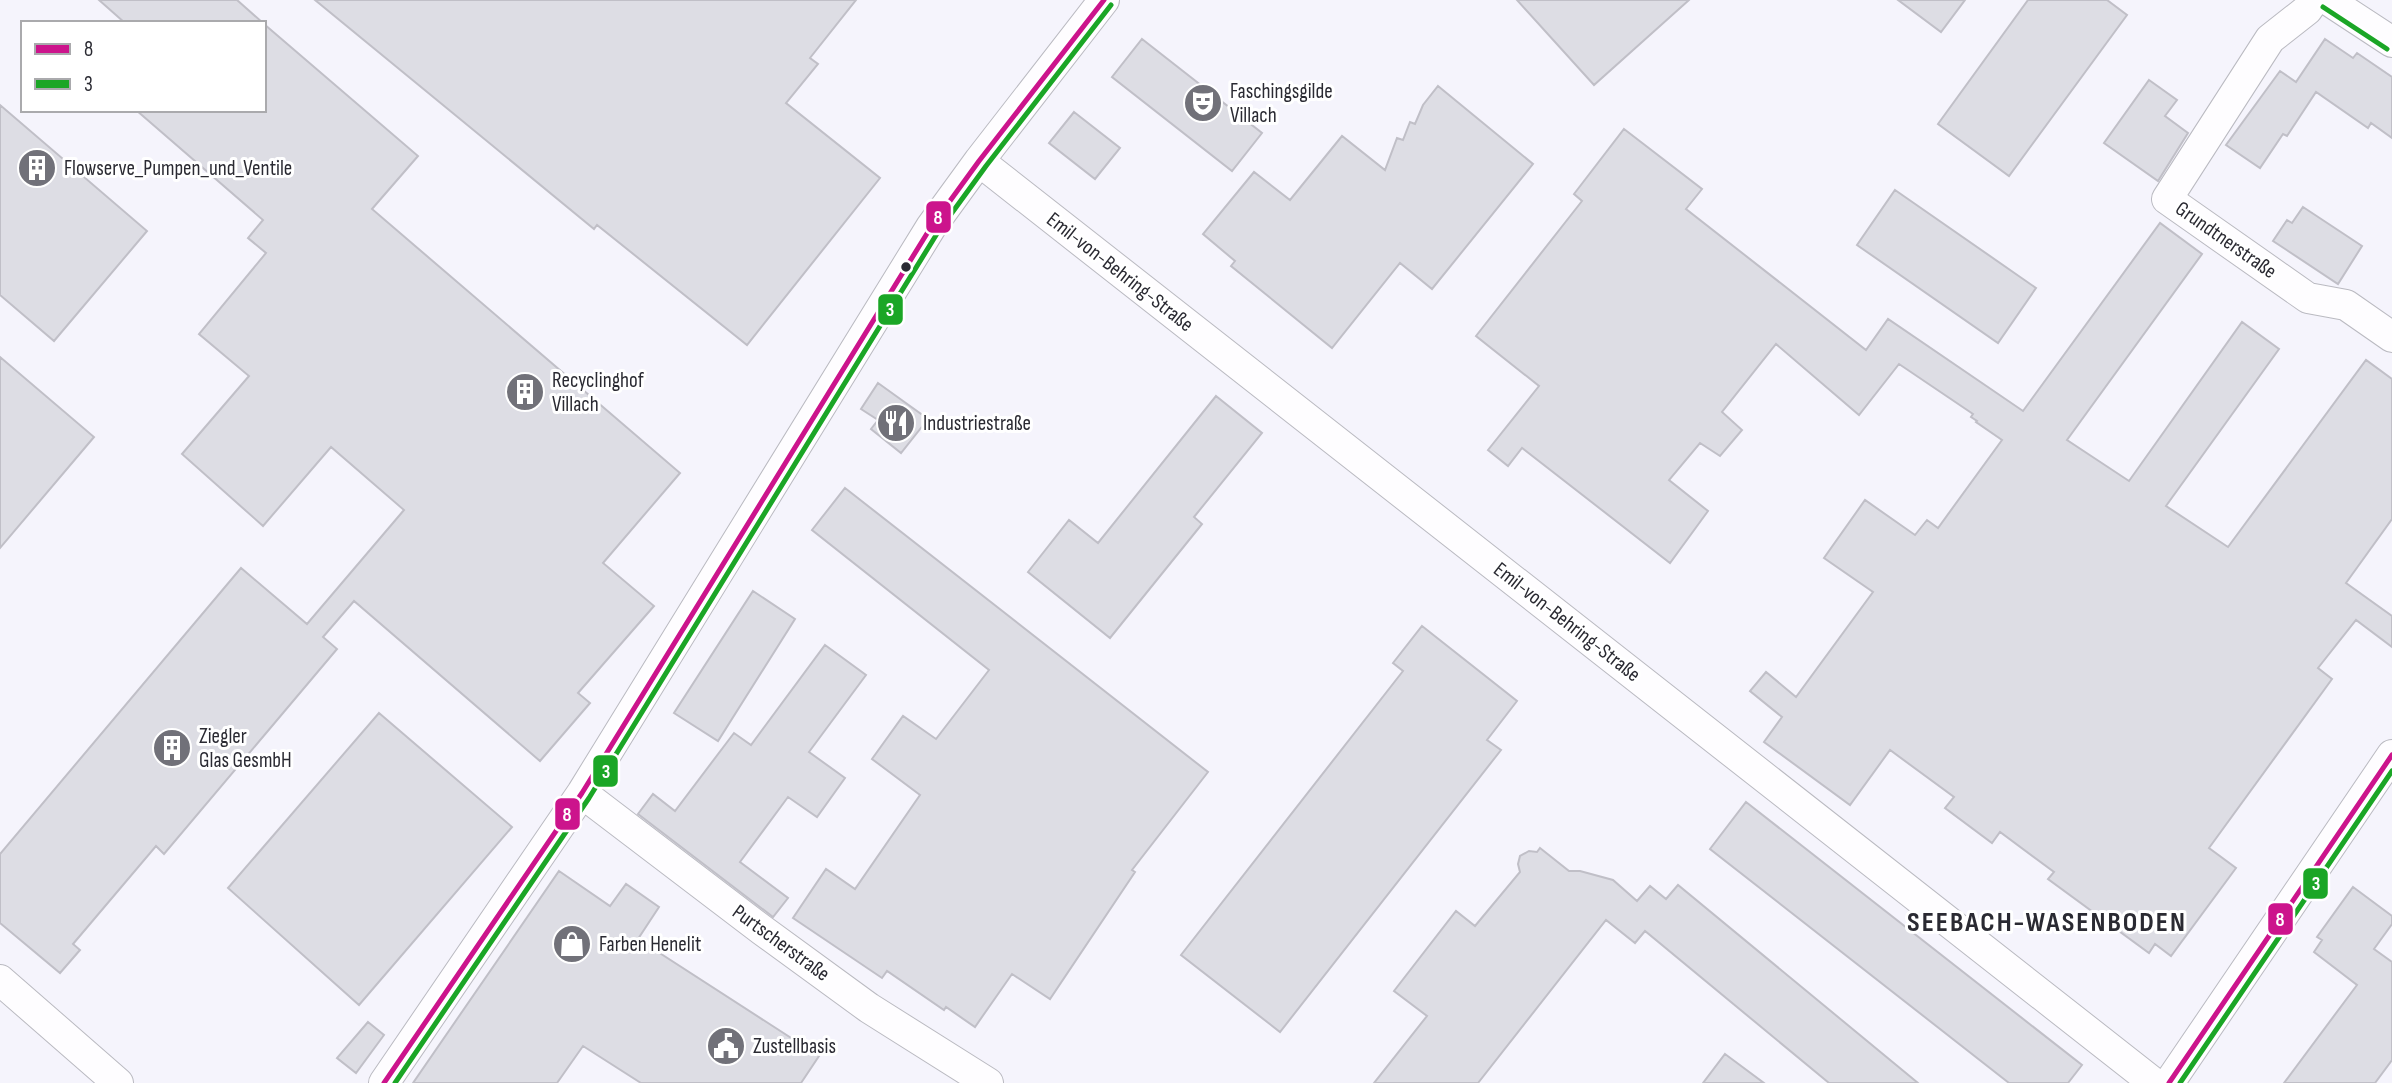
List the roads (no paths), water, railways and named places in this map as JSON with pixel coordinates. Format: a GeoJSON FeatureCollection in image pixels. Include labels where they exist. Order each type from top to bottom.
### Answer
{"type":"FeatureCollection","features":[{"type":"Feature","properties":{"kind":"street"},"geometry":{"type":"LineString","coordinates":[[384,1083],[582,793],[907,265],[979,161],[1104,0]]}},
{"type":"Feature","properties":{"kind":"street","name":"Grundtnerstraße"},"geometry":{"type":"LineString","coordinates":[[2314,0],[2307,10],[2270,39],[2167,199],[2308,298],[2346,305],[2392,337]]}},
{"type":"Feature","properties":{"kind":"street"},"geometry":{"type":"LineString","coordinates":[[2328,0],[2392,42]]}},
{"type":"Feature","properties":{"kind":"street","name":"Emil-von-Behring-Straße"},"geometry":{"type":"LineString","coordinates":[[979,161],[2154,1083]]}},
{"type":"Feature","properties":{"kind":"street"},"geometry":{"type":"LineString","coordinates":[[2169,1083],[2392,755]]}},
{"type":"Feature","properties":{"kind":"street","name":"Purtscherstraße"},"geometry":{"type":"LineString","coordinates":[[582,793],[869,1008],[988,1083]]}},
{"type":"Feature","properties":{"kind":"street"},"geometry":{"type":"LineString","coordinates":[[0,980],[118,1083]]}},
{"type":"Feature","properties":{"kind":"place","name":"Faschingsgilde Villach"},"geometry":{"type":"Point","coordinates":[1203,103]}},
{"type":"Feature","properties":{"kind":"place","name":"Flowserve_Pumpen_und_Ventile"},"geometry":{"type":"Point","coordinates":[37,168]}},
{"type":"Feature","properties":{"kind":"place","name":"Recyclinghof Villach"},"geometry":{"type":"Point","coordinates":[525,392]}},
{"type":"Feature","properties":{"kind":"place","name":"Industriestraße"},"geometry":{"type":"Point","coordinates":[896,423]}},
{"type":"Feature","properties":{"kind":"place","name":"Ziegler Glas GesmbH"},"geometry":{"type":"Point","coordinates":[172,748]}},
{"type":"Feature","properties":{"kind":"place","name":"Farben Henelit"},"geometry":{"type":"Point","coordinates":[572,944]}},
{"type":"Feature","properties":{"kind":"place","name":"Zustellbasis"},"geometry":{"type":"Point","coordinates":[726,1046]}},
{"type":"Feature","properties":{"kind":"district","name":"SEEBACH-WASENBODEN"},"geometry":{"type":"Point","coordinates":[2047,922]}}]}
